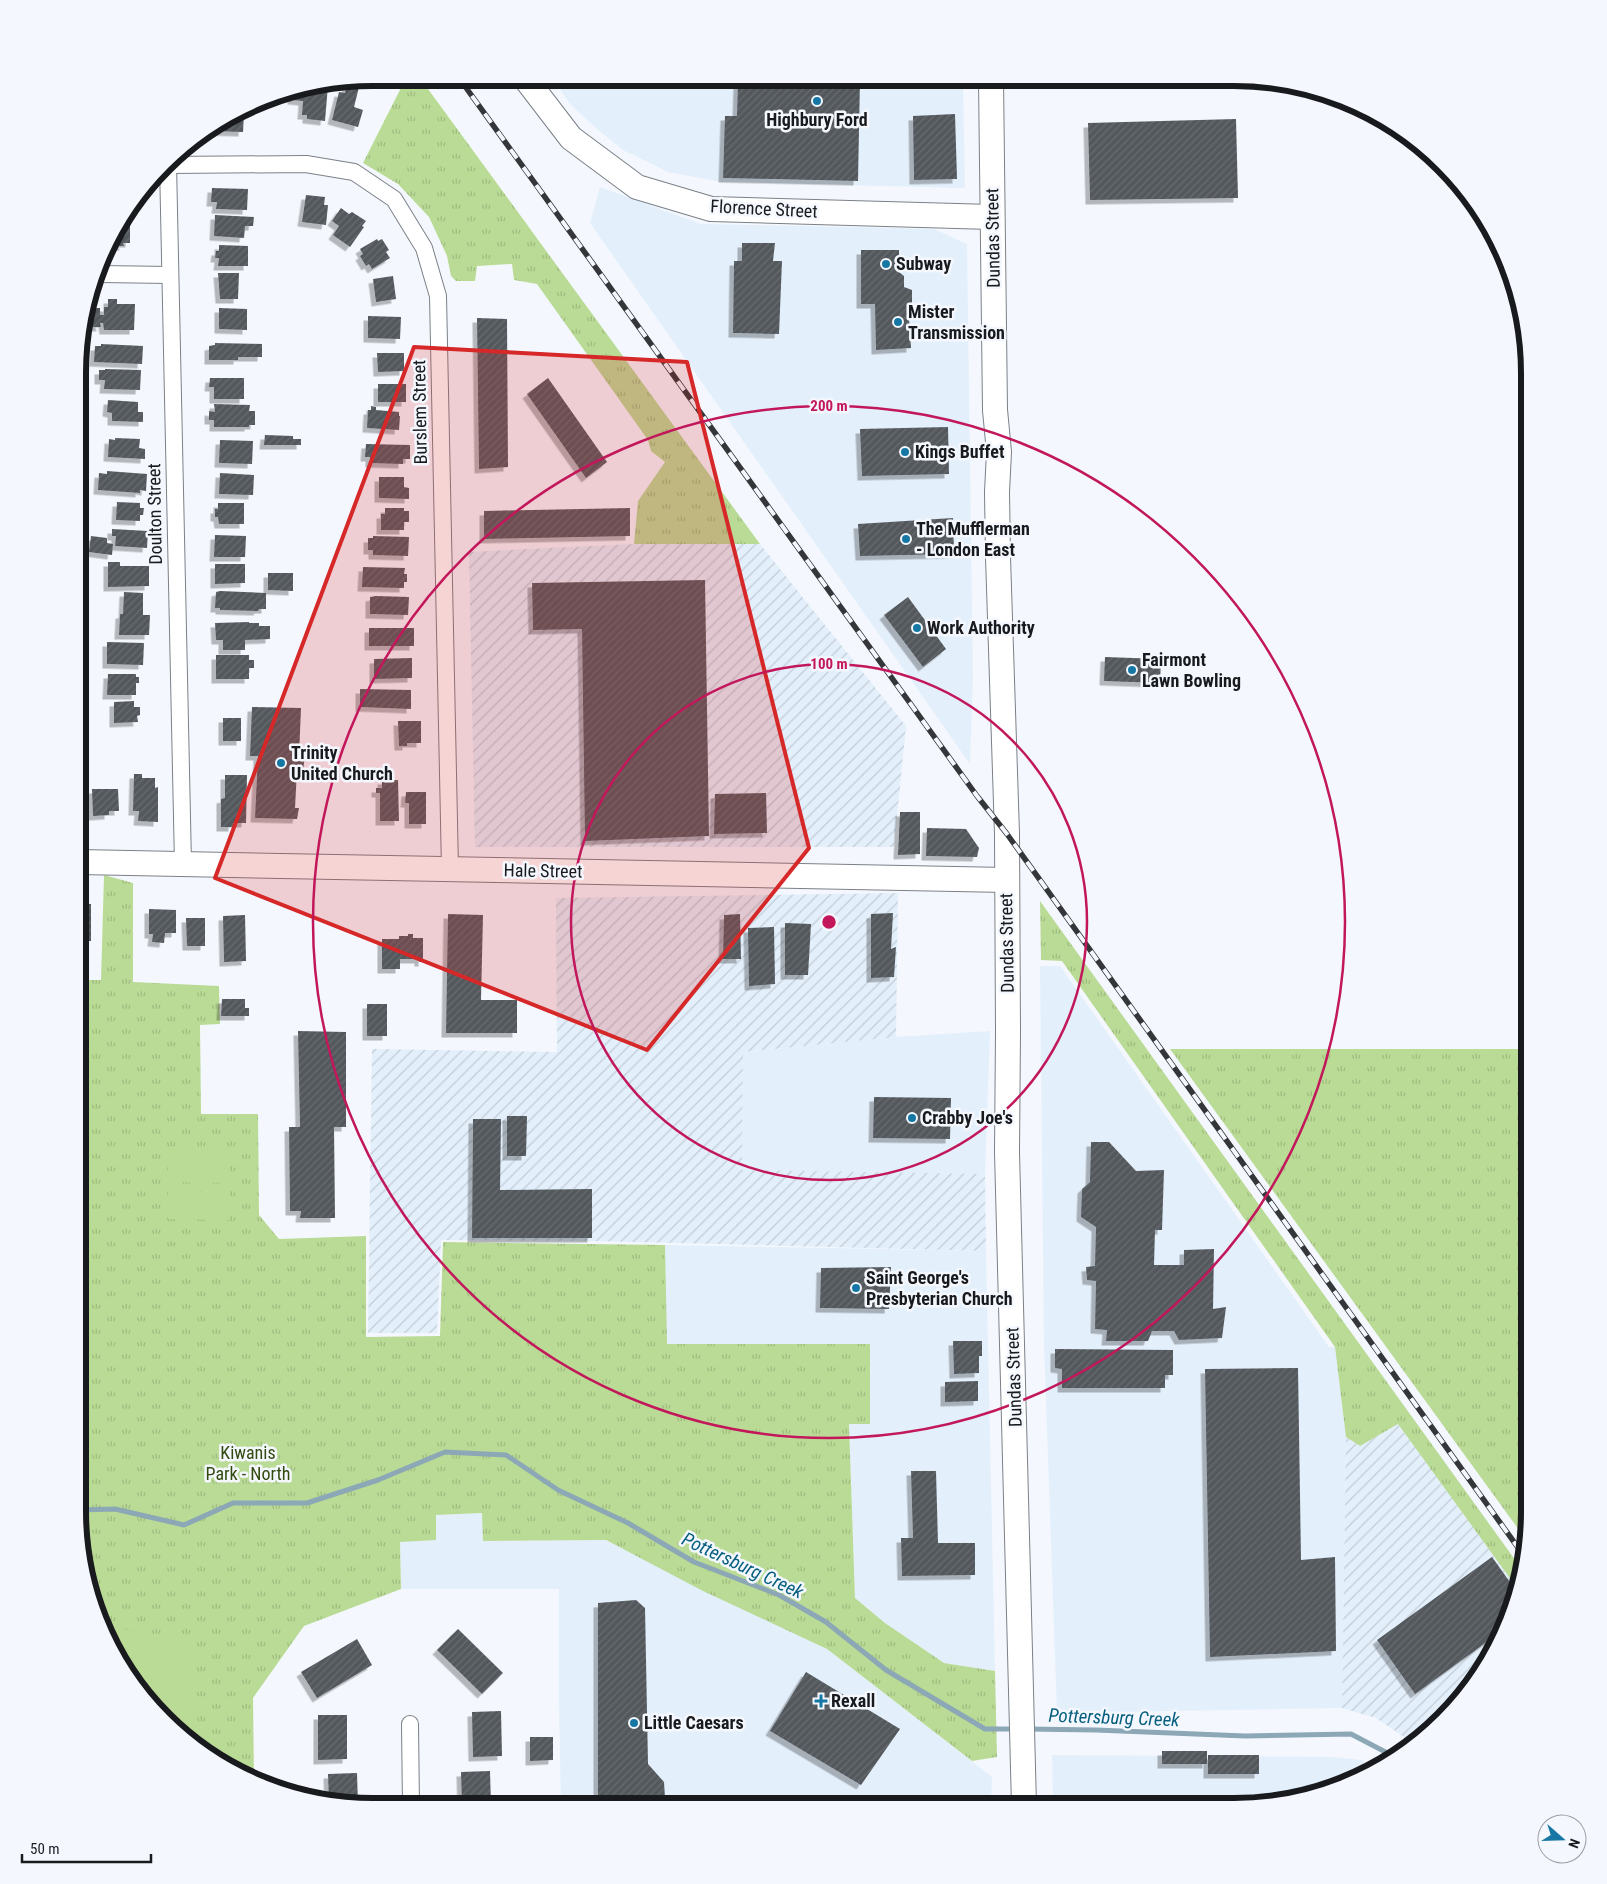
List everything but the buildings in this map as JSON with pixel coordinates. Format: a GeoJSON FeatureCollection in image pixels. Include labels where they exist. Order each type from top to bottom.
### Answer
{"type":"FeatureCollection","features":[{"type":"Feature","properties":{"kind":"main road","name":"Florence Street"},"geometry":{"type":"LineString","coordinates":[[531,86],[571,138],[637,187],[711,209],[992,216]]}},
{"type":"Feature","properties":{"kind":"main road","name":"Dundas Street"},"geometry":{"type":"LineString","coordinates":[[991,86],[995,410],[998,452],[998,557],[1007,880],[1007,1152],[1024,1798]]}},
{"type":"Feature","properties":{"kind":"main road","name":"Hale Street"},"geometry":{"type":"LineString","coordinates":[[86,862],[1007,880]]}},
{"type":"Feature","properties":{"kind":"street","name":"Burslem Street"},"geometry":{"type":"LineString","coordinates":[[175,165],[306,164],[354,172],[394,199],[424,248],[438,296],[450,869]]}},
{"type":"Feature","properties":{"kind":"street","name":"Doulton Street"},"geometry":{"type":"LineString","coordinates":[[168,172],[183,864]]}},
{"type":"Feature","properties":{"kind":"street"},"geometry":{"type":"LineString","coordinates":[[104,274],[170,275]]}},
{"type":"Feature","properties":{"kind":"street"},"geometry":{"type":"LineString","coordinates":[[410,1724],[411,1798]]}},
{"type":"Feature","properties":{"kind":"highlighted area"},"geometry":{"type":"Polygon","coordinates":[[[414,347],[687,362],[809,848],[647,1050],[215,878],[414,347]]]}},
{"type":"Feature","properties":{"kind":"shaded area"},"geometry":{"type":"Polygon","coordinates":[[[558,86],[963,86],[965,188],[721,182],[668,172],[623,150],[571,105],[558,86]]]}},
{"type":"Feature","properties":{"kind":"shaded area"},"geometry":{"type":"Polygon","coordinates":[[[600,187],[701,224],[934,229],[967,244],[973,678],[970,764],[590,223],[600,187]]]}},
{"type":"Feature","properties":{"kind":"shaded area"},"geometry":{"type":"Polygon","coordinates":[[[634,544],[760,544],[906,726],[894,847],[475,847],[469,552],[634,544]]]}},
{"type":"Feature","properties":{"kind":"shaded area"},"geometry":{"type":"Polygon","coordinates":[[[898,893],[896,1037],[743,1052],[742,1170],[985,1174],[986,1251],[595,1241],[441,1240],[437,1333],[368,1333],[372,1049],[557,1052],[556,898],[898,893]]]}},
{"type":"Feature","properties":{"kind":"shaded area"},"geometry":{"type":"Polygon","coordinates":[[[1040,966],[1060,966],[1329,1347],[1335,1347],[1346,1437],[1342,1708],[1057,1713],[1044,1345],[1040,966]]]}},
{"type":"Feature","properties":{"kind":"shaded area"},"geometry":{"type":"Polygon","coordinates":[[[990,1031],[985,1174],[742,1171],[743,1052],[896,1037],[990,1031]]]}},
{"type":"Feature","properties":{"kind":"shaded area"},"geometry":{"type":"Polygon","coordinates":[[[665,1245],[986,1251],[995,1671],[944,1663],[885,1623],[855,1598],[849,1423],[870,1424],[870,1344],[666,1345],[665,1245]]]}},
{"type":"Feature","properties":{"kind":"shaded area"},"geometry":{"type":"Polygon","coordinates":[[[1398,1424],[1512,1581],[1499,1621],[1472,1670],[1437,1714],[1407,1739],[1376,1718],[1342,1708],[1346,1437],[1360,1446],[1398,1424]]]}},
{"type":"Feature","properties":{"kind":"shaded area"},"geometry":{"type":"Polygon","coordinates":[[[483,1513],[483,1541],[605,1540],[827,1649],[992,1777],[991,1798],[561,1798],[559,1589],[401,1589],[400,1542],[436,1539],[435,1515],[483,1513]]]}},
{"type":"Feature","properties":{"kind":"shaded area"},"geometry":{"type":"Polygon","coordinates":[[[1052,1755],[1332,1757],[1362,1760],[1368,1764],[1326,1783],[1290,1792],[1253,1797],[1053,1798],[1052,1755]]]}},
{"type":"Feature","properties":{"kind":"green space"},"geometry":{"type":"Polygon","coordinates":[[[402,86],[426,86],[760,544],[634,544],[638,501],[665,462],[651,451],[648,440],[537,284],[514,280],[512,264],[477,266],[475,281],[456,281],[451,276],[447,256],[429,217],[398,184],[363,163],[402,86]]]}},
{"type":"Feature","properties":{"kind":"green space","name":"Kiwanis Park - North"},"geometry":{"type":"Polygon","coordinates":[[[104,875],[133,883],[133,982],[219,986],[220,1024],[200,1025],[201,1114],[258,1114],[259,1215],[279,1239],[366,1236],[366,1337],[440,1336],[443,1242],[665,1245],[667,1344],[870,1344],[870,1424],[849,1424],[855,1598],[885,1623],[944,1663],[995,1671],[997,1757],[972,1761],[827,1649],[703,1591],[606,1540],[483,1541],[482,1513],[436,1515],[436,1540],[400,1542],[401,1589],[304,1626],[253,1698],[254,1772],[214,1749],[184,1727],[146,1686],[116,1638],[101,1603],[96,1585],[87,1530],[86,980],[101,980],[104,875]]]}},
{"type":"Feature","properties":{"kind":"green space"},"geometry":{"type":"Polygon","coordinates":[[[1040,901],[1516,1561],[1512,1581],[1398,1424],[1360,1446],[1346,1437],[1335,1347],[1062,961],[1041,960],[1040,901]]]}},
{"type":"Feature","properties":{"kind":"green space"},"geometry":{"type":"Polygon","coordinates":[[[1170,1049],[1521,1049],[1520,1531],[1170,1049]]]}},
{"type":"Feature","properties":{"kind":"green space"},"geometry":{"type":"Polygon","coordinates":[[[168,1153],[230,1154],[230,1183],[168,1182],[168,1153]]]}},
{"type":"Feature","properties":{"kind":"green space"},"geometry":{"type":"Polygon","coordinates":[[[168,1191],[230,1192],[230,1220],[168,1219],[168,1191]]]}},
{"type":"Feature","properties":{"kind":"green space"},"geometry":{"type":"Polygon","coordinates":[[[111,1627],[191,1641],[191,1732],[170,1714],[146,1686],[125,1654],[111,1627]]]}},
{"type":"Feature","properties":{"kind":"waterway","name":"Pottersburg Creek"},"geometry":{"type":"LineString","coordinates":[[86,1510],[115,1509],[184,1525],[233,1503],[307,1503],[378,1480],[445,1452],[506,1455],[558,1490],[628,1523],[694,1562],[779,1595],[826,1622],[886,1670],[985,1729],[1016,1729]]}},
{"type":"Feature","properties":{"kind":"waterway","name":"Pottersburg Creek"},"geometry":{"type":"LineString","coordinates":[[1027,1729],[1245,1736],[1351,1734],[1387,1753]]}},
{"type":"Feature","properties":{"kind":"railway"},"geometry":{"type":"LineString","coordinates":[[465,86],[977,796],[1007,834],[1518,1548]]}},
{"type":"Feature","properties":{"kind":"place","name":"Highbury Ford"},"geometry":{"type":"Point","coordinates":[817,101]}},
{"type":"Feature","properties":{"kind":"place","name":"Subway"},"geometry":{"type":"Point","coordinates":[886,264]}},
{"type":"Feature","properties":{"kind":"place","name":"Mister Transmission"},"geometry":{"type":"Point","coordinates":[898,322]}},
{"type":"Feature","properties":{"kind":"place","name":"Kings Buffet"},"geometry":{"type":"Point","coordinates":[905,452]}},
{"type":"Feature","properties":{"kind":"place","name":"The Mufflerman - London East"},"geometry":{"type":"Point","coordinates":[906,539]}},
{"type":"Feature","properties":{"kind":"place","name":"Work Authority"},"geometry":{"type":"Point","coordinates":[917,628]}},
{"type":"Feature","properties":{"kind":"place","name":"Fairmont Lawn Bowling"},"geometry":{"type":"Point","coordinates":[1132,670]}},
{"type":"Feature","properties":{"kind":"place","name":"Trinity United Church"},"geometry":{"type":"Point","coordinates":[281,763]}},
{"type":"Feature","properties":{"kind":"place","name":"Crabby Joe's"},"geometry":{"type":"Point","coordinates":[912,1118]}},
{"type":"Feature","properties":{"kind":"place","name":"Saint George's Presbyterian Church"},"geometry":{"type":"Point","coordinates":[856,1288]}},
{"type":"Feature","properties":{"kind":"place","name":"Rexall"},"geometry":{"type":"Point","coordinates":[821,1701]}},
{"type":"Feature","properties":{"kind":"place","name":"Little Caesars"},"geometry":{"type":"Point","coordinates":[634,1723]}}]}
